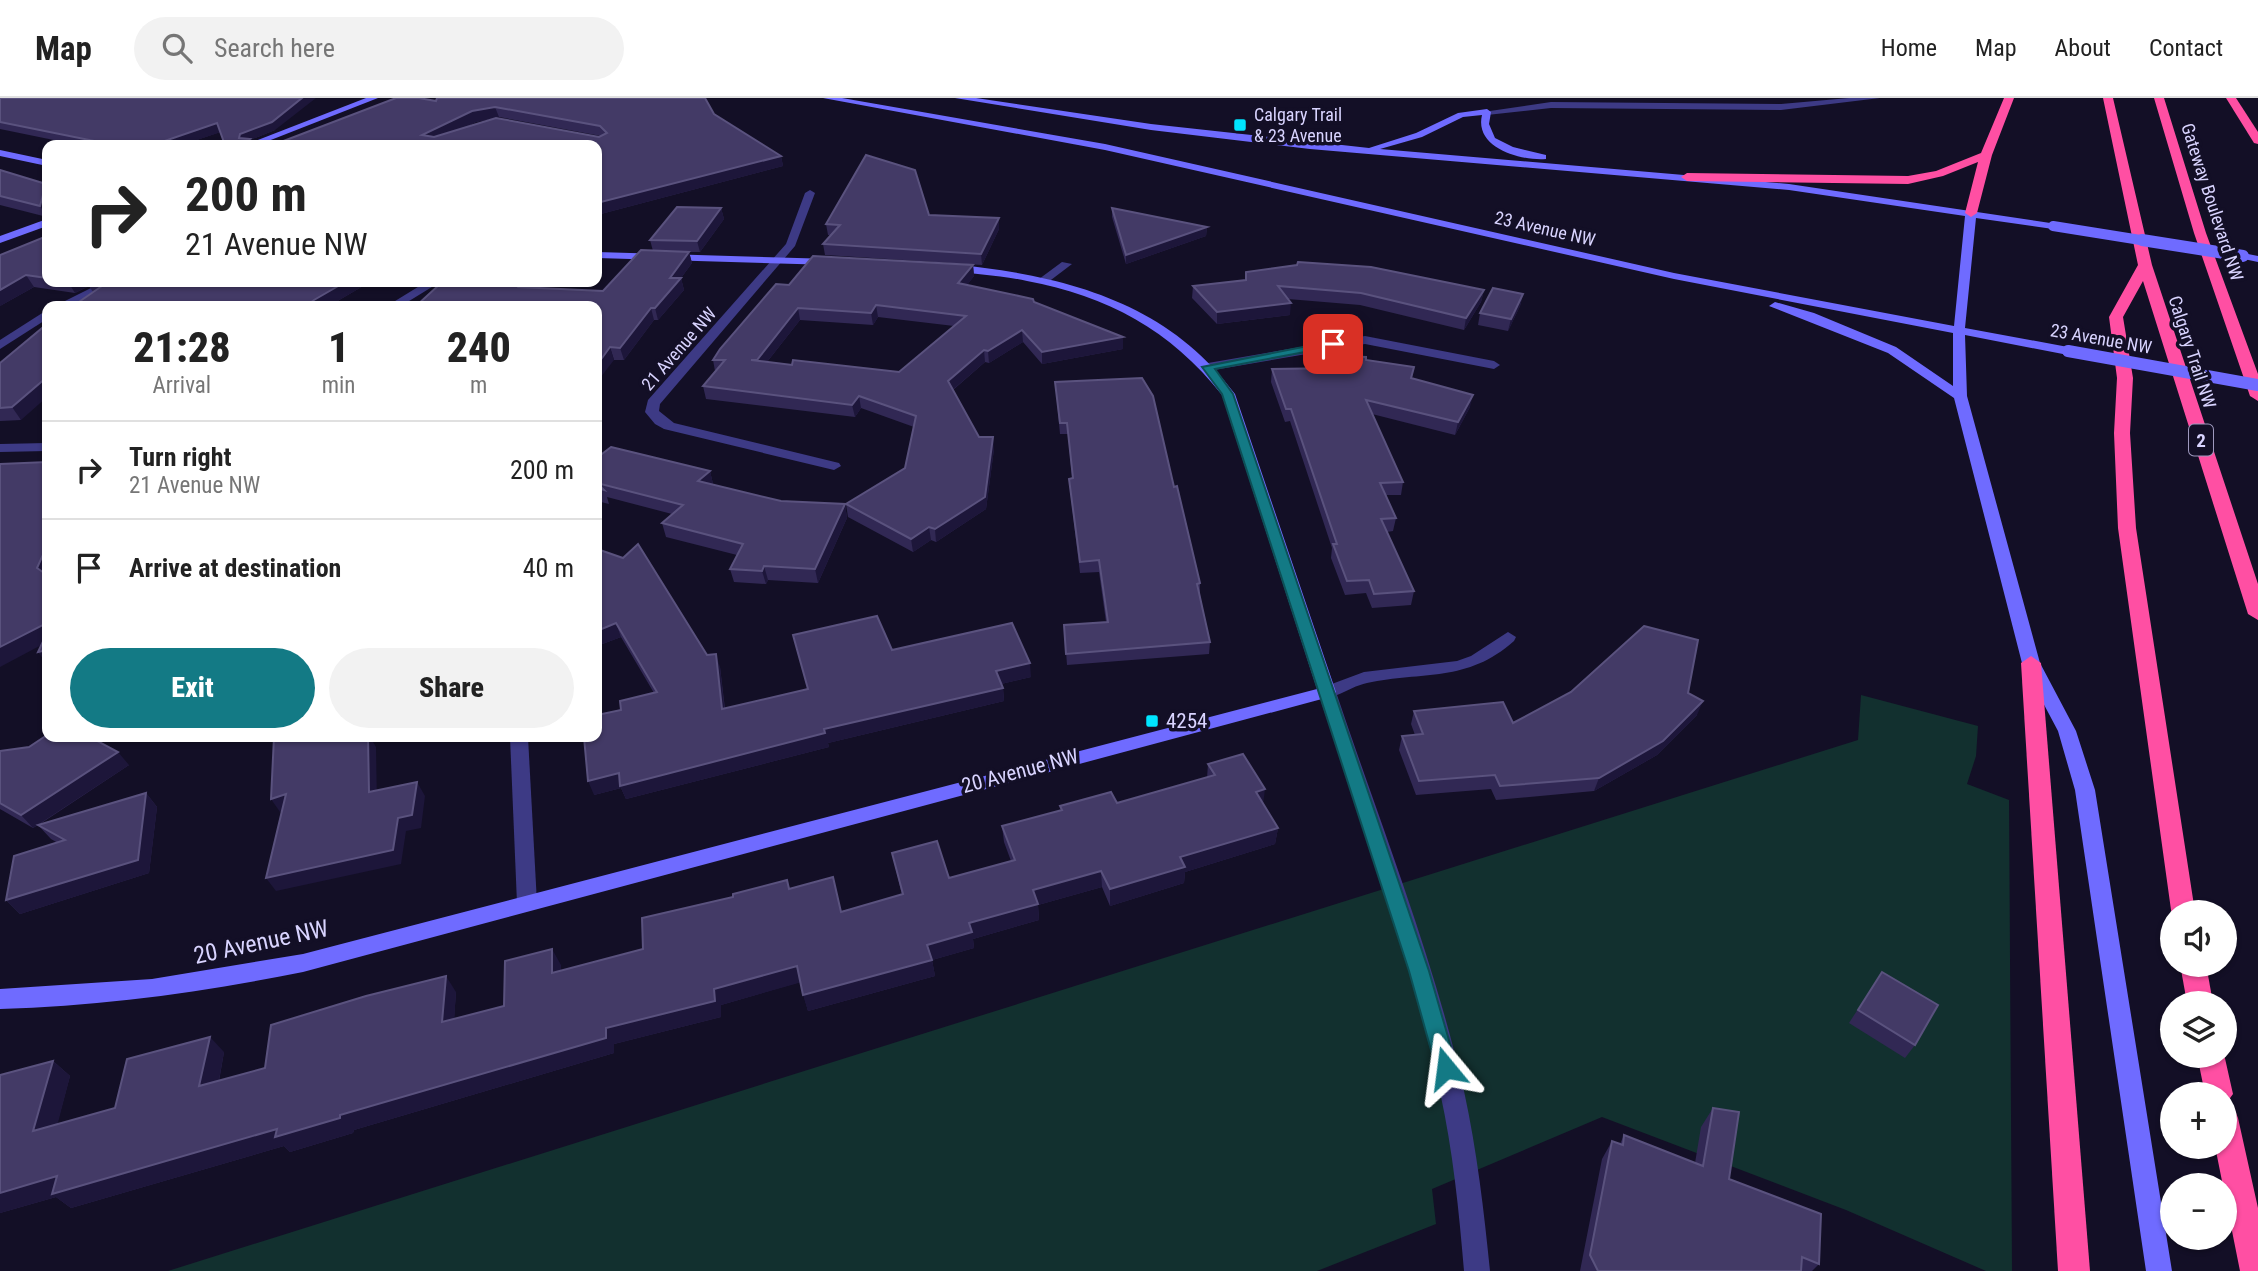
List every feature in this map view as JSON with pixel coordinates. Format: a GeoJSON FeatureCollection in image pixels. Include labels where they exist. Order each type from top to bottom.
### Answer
{"type":"FeatureCollection","features":[{"type":"Feature","properties":{"kind":"highway"},"geometry":{"type":"LineString","coordinates":[[1971,213],[1986,155],[2009,98]]}},
{"type":"Feature","properties":{"kind":"highway","name":"Calgary Trail NW"},"geometry":{"type":"LineString","coordinates":[[2108,98],[2145,265],[2258,614]]}},
{"type":"Feature","properties":{"kind":"highway","name":"Gateway Boulevard NW"},"geometry":{"type":"LineString","coordinates":[[2159,98],[2200,233],[2258,396]]}},
{"type":"Feature","properties":{"kind":"highway"},"geometry":{"type":"LineString","coordinates":[[2231,98],[2258,141]]}},
{"type":"Feature","properties":{"kind":"highway"},"geometry":{"type":"LineString","coordinates":[[1687,177],[1908,180],[1939,174],[1986,155]]}},
{"type":"Feature","properties":{"kind":"highway"},"geometry":{"type":"LineString","coordinates":[[2145,265],[2116,317],[2125,378],[2122,433],[2126,528],[2180,900]]}},
{"type":"Feature","properties":{"kind":"highway"},"geometry":{"type":"LineString","coordinates":[[2031,663],[2074,1271]]}},
{"type":"Feature","properties":{"kind":"highway"},"geometry":{"type":"LineString","coordinates":[[2233,1159],[2256,1271]]}},
{"type":"Feature","properties":{"kind":"main road"},"geometry":{"type":"LineString","coordinates":[[263,140],[374,98]]}},
{"type":"Feature","properties":{"kind":"main road","name":"23 Avenue NW"},"geometry":{"type":"LineString","coordinates":[[827,98],[1105,147],[1674,276],[2258,385]]}},
{"type":"Feature","properties":{"kind":"main road"},"geometry":{"type":"LineString","coordinates":[[959,98],[1151,127],[1363,151],[1836,192],[2258,259]]}},
{"type":"Feature","properties":{"kind":"main road"},"geometry":{"type":"LineString","coordinates":[[1363,151],[1419,135],[1461,115],[1486,111],[1483,131],[1500,145],[1597,170]]}},
{"type":"Feature","properties":{"kind":"main road"},"geometry":{"type":"LineString","coordinates":[[0,153],[42,162]]}},
{"type":"Feature","properties":{"kind":"main road"},"geometry":{"type":"LineString","coordinates":[[1971,213],[1958,331],[1960,396],[2031,663],[2067,731],[2085,790],[2160,1271]]}},
{"type":"Feature","properties":{"kind":"main road"},"geometry":{"type":"LineString","coordinates":[[0,240],[42,224]]}},
{"type":"Feature","properties":{"kind":"main road"},"geometry":{"type":"LineString","coordinates":[[602,255],[844,263]]}},
{"type":"Feature","properties":{"kind":"main road"},"geometry":{"type":"LineString","coordinates":[[934,266],[996,272],[1043,281],[1131,312],[1176,339],[1208,367],[1227,394],[1327,692]]}},
{"type":"Feature","properties":{"kind":"main road"},"geometry":{"type":"LineString","coordinates":[[1674,276],[1804,314],[1856,334],[1892,351],[1960,396]]}},
{"type":"Feature","properties":{"kind":"main road","name":"20 Avenue NW"},"geometry":{"type":"LineString","coordinates":[[0,999],[117,994],[237,977],[1327,692]]}},
{"type":"Feature","properties":{"kind":"street"},"geometry":{"type":"LineString","coordinates":[[1486,111],[1551,105],[1771,107],[1876,98]]}},
{"type":"Feature","properties":{"kind":"street","name":"21 Avenue NW"},"geometry":{"type":"LineString","coordinates":[[810,193],[791,244],[653,403],[652,412],[669,426],[834,466]]}},
{"type":"Feature","properties":{"kind":"street"},"geometry":{"type":"LineString","coordinates":[[1043,281],[1066,264]]}},
{"type":"Feature","properties":{"kind":"street"},"geometry":{"type":"LineString","coordinates":[[72,301],[101,287]]}},
{"type":"Feature","properties":{"kind":"street"},"geometry":{"type":"LineString","coordinates":[[402,301],[426,287]]}},
{"type":"Feature","properties":{"kind":"street"},"geometry":{"type":"LineString","coordinates":[[0,345],[42,317]]}},
{"type":"Feature","properties":{"kind":"street"},"geometry":{"type":"LineString","coordinates":[[1208,367],[1365,340],[1494,365]]}},
{"type":"Feature","properties":{"kind":"street"},"geometry":{"type":"LineString","coordinates":[[0,448],[42,447]]}},
{"type":"Feature","properties":{"kind":"street","name":"20 Avenue NW"},"geometry":{"type":"LineString","coordinates":[[1327,692],[1367,677],[1436,673],[1474,663],[1495,651],[1508,637]]}},
{"type":"Feature","properties":{"kind":"street"},"geometry":{"type":"LineString","coordinates":[[1327,692],[1419,971],[1446,1068],[1462,1141],[1477,1271]]}},
{"type":"Feature","properties":{"kind":"street"},"geometry":{"type":"LineString","coordinates":[[519,742],[527,903]]}},
{"type":"Feature","properties":{"kind":"green space"},"geometry":{"type":"Polygon","coordinates":[[[1861,695],[1978,726],[1976,756],[1967,784],[2009,800],[2012,1271],[1986,1271],[1846,1210],[1602,1117],[1432,1189],[1436,1224],[1317,1271],[168,1271],[1858,740],[1861,695]]]}},
{"type":"Feature","properties":{"kind":"building"},"geometry":{"type":"Polygon","coordinates":[[[0,98],[302,98],[272,122],[240,134],[239,138],[249,140],[223,140],[217,123],[168,140],[89,140],[0,122],[0,98]]]}},
{"type":"Feature","properties":{"kind":"building"},"geometry":{"type":"Polygon","coordinates":[[[396,98],[436,101],[437,98],[705,98],[714,114],[781,156],[602,202],[602,140],[286,140],[396,98]],[[495,107],[472,111],[422,135],[434,137],[496,118],[599,137],[607,133],[600,126],[495,107]]]}},
{"type":"Feature","properties":{"kind":"building"},"geometry":{"type":"Polygon","coordinates":[[[866,155],[915,170],[929,215],[999,218],[981,254],[823,244],[840,225],[826,224],[866,155]]]}},
{"type":"Feature","properties":{"kind":"building"},"geometry":{"type":"Polygon","coordinates":[[[0,170],[42,183],[40,206],[0,196],[0,170]]]}},
{"type":"Feature","properties":{"kind":"building"},"geometry":{"type":"Polygon","coordinates":[[[677,207],[721,208],[697,241],[650,240],[677,207]]]}},
{"type":"Feature","properties":{"kind":"building"},"geometry":{"type":"Polygon","coordinates":[[[1112,208],[1207,227],[1126,255],[1112,208]]]}},
{"type":"Feature","properties":{"kind":"building"},"geometry":{"type":"Polygon","coordinates":[[[42,238],[42,277],[26,275],[0,290],[0,255],[42,238]]]}},
{"type":"Feature","properties":{"kind":"building"},"geometry":{"type":"Polygon","coordinates":[[[641,250],[689,252],[670,278],[681,278],[655,308],[651,308],[620,348],[610,347],[602,358],[602,301],[421,301],[437,287],[603,291],[641,250]]]}},
{"type":"Feature","properties":{"kind":"building"},"geometry":{"type":"Polygon","coordinates":[[[813,256],[973,265],[958,283],[1033,299],[1034,302],[1123,337],[1042,352],[1022,330],[988,351],[984,350],[948,381],[979,437],[993,437],[985,497],[935,529],[929,527],[911,539],[846,504],[905,468],[916,416],[859,396],[852,405],[703,386],[725,360],[713,360],[720,349],[776,284],[789,285],[813,256]],[[876,305],[871,313],[798,308],[757,360],[751,360],[792,365],[793,360],[899,372],[966,316],[876,305]]]}},
{"type":"Feature","properties":{"kind":"building"},"geometry":{"type":"Polygon","coordinates":[[[1298,262],[1371,267],[1484,290],[1466,318],[1361,293],[1278,286],[1291,303],[1217,312],[1193,286],[1246,280],[1246,272],[1297,265],[1298,262]]]}},
{"type":"Feature","properties":{"kind":"building"},"geometry":{"type":"Polygon","coordinates":[[[101,287],[336,287],[313,301],[80,301],[101,287]]]}},
{"type":"Feature","properties":{"kind":"building"},"geometry":{"type":"Polygon","coordinates":[[[1493,288],[1523,294],[1511,319],[1480,313],[1493,288]]]}},
{"type":"Feature","properties":{"kind":"building"},"geometry":{"type":"Polygon","coordinates":[[[42,328],[42,381],[12,407],[0,408],[0,363],[42,328]]]}},
{"type":"Feature","properties":{"kind":"building"},"geometry":{"type":"Polygon","coordinates":[[[1338,356],[1366,357],[1366,360],[1414,367],[1411,378],[1473,395],[1458,422],[1366,400],[1403,482],[1380,483],[1396,518],[1381,519],[1414,591],[1374,594],[1369,580],[1347,581],[1291,409],[1286,409],[1272,369],[1340,368],[1338,356]]]}},
{"type":"Feature","properties":{"kind":"building"},"geometry":{"type":"Polygon","coordinates":[[[1142,378],[1153,396],[1174,487],[1177,486],[1200,583],[1197,584],[1210,642],[1066,654],[1064,625],[1108,622],[1099,560],[1080,562],[1069,479],[1073,478],[1067,423],[1060,423],[1055,382],[1142,378]]]}},
{"type":"Feature","properties":{"kind":"building"},"geometry":{"type":"Polygon","coordinates":[[[611,447],[710,471],[698,481],[781,501],[845,504],[815,569],[764,566],[762,571],[730,569],[743,544],[662,523],[683,505],[602,484],[602,454],[611,447]]]}},
{"type":"Feature","properties":{"kind":"building"},"geometry":{"type":"Polygon","coordinates":[[[42,462],[42,557],[37,568],[42,572],[42,626],[0,647],[0,464],[42,462]]]}},
{"type":"Feature","properties":{"kind":"building"},"geometry":{"type":"Polygon","coordinates":[[[638,544],[707,655],[716,654],[722,709],[808,689],[793,635],[877,616],[892,650],[1012,623],[1030,663],[996,671],[1003,688],[824,729],[825,733],[620,786],[619,773],[588,781],[584,742],[602,742],[602,714],[621,710],[620,701],[657,692],[616,623],[602,629],[602,551],[623,558],[638,544]]]}},
{"type":"Feature","properties":{"kind":"building"},"geometry":{"type":"Polygon","coordinates":[[[1644,626],[1698,640],[1688,693],[1703,701],[1663,741],[1599,778],[1500,786],[1495,775],[1419,781],[1402,736],[1423,734],[1414,711],[1503,702],[1513,723],[1571,692],[1644,626]]]}},
{"type":"Feature","properties":{"kind":"building"},"geometry":{"type":"Polygon","coordinates":[[[42,738],[42,742],[99,742],[118,752],[21,815],[0,803],[0,751],[29,747],[42,738]]]}},
{"type":"Feature","properties":{"kind":"building"},"geometry":{"type":"Polygon","coordinates":[[[274,742],[368,742],[369,792],[417,782],[412,815],[398,818],[393,850],[266,878],[286,794],[271,799],[274,742]]]}},
{"type":"Feature","properties":{"kind":"building"},"geometry":{"type":"Polygon","coordinates":[[[1243,754],[1265,789],[1256,792],[1278,828],[1180,857],[1185,867],[1110,889],[1101,871],[1033,890],[1038,904],[969,923],[972,932],[927,945],[932,960],[803,995],[797,966],[714,989],[715,1001],[606,1028],[606,1038],[340,1115],[340,1118],[275,1137],[277,1129],[52,1194],[57,1176],[0,1193],[0,1075],[53,1061],[33,1131],[115,1108],[127,1059],[210,1037],[199,1086],[265,1068],[271,1025],[366,996],[446,976],[442,1022],[504,1006],[505,961],[552,949],[552,973],[643,949],[642,918],[733,897],[733,894],[787,880],[789,889],[833,877],[841,912],[903,894],[892,853],[937,841],[949,878],[1015,860],[1002,826],[1062,810],[1060,806],[1111,792],[1117,803],[1215,775],[1208,764],[1243,754]]]}},
{"type":"Feature","properties":{"kind":"building"},"geometry":{"type":"Polygon","coordinates":[[[146,793],[138,860],[6,900],[14,856],[65,840],[38,825],[146,793]]]}},
{"type":"Feature","properties":{"kind":"building"},"geometry":{"type":"Polygon","coordinates":[[[1882,972],[1938,1005],[1915,1045],[1858,1010],[1882,972]]]}},
{"type":"Feature","properties":{"kind":"building"},"geometry":{"type":"Polygon","coordinates":[[[1713,1108],[1739,1112],[1729,1179],[1821,1214],[1819,1264],[1802,1257],[1801,1271],[1598,1271],[1590,1255],[1612,1141],[1623,1145],[1624,1135],[1703,1166],[1713,1108]]]}},
{"type":"Feature","properties":{"kind":"place","name":"Calgary Trail & 23 Avenue"},"geometry":{"type":"Point","coordinates":[1240,125]}},
{"type":"Feature","properties":{"kind":"place","name":"4254"},"geometry":{"type":"Point","coordinates":[1152,721]}},
{"type":"Feature","properties":{"kind":"route"},"geometry":{"type":"LineString","coordinates":[[1333,344],[1208,367],[1227,394],[1419,971],[1446,1068]]}}]}
